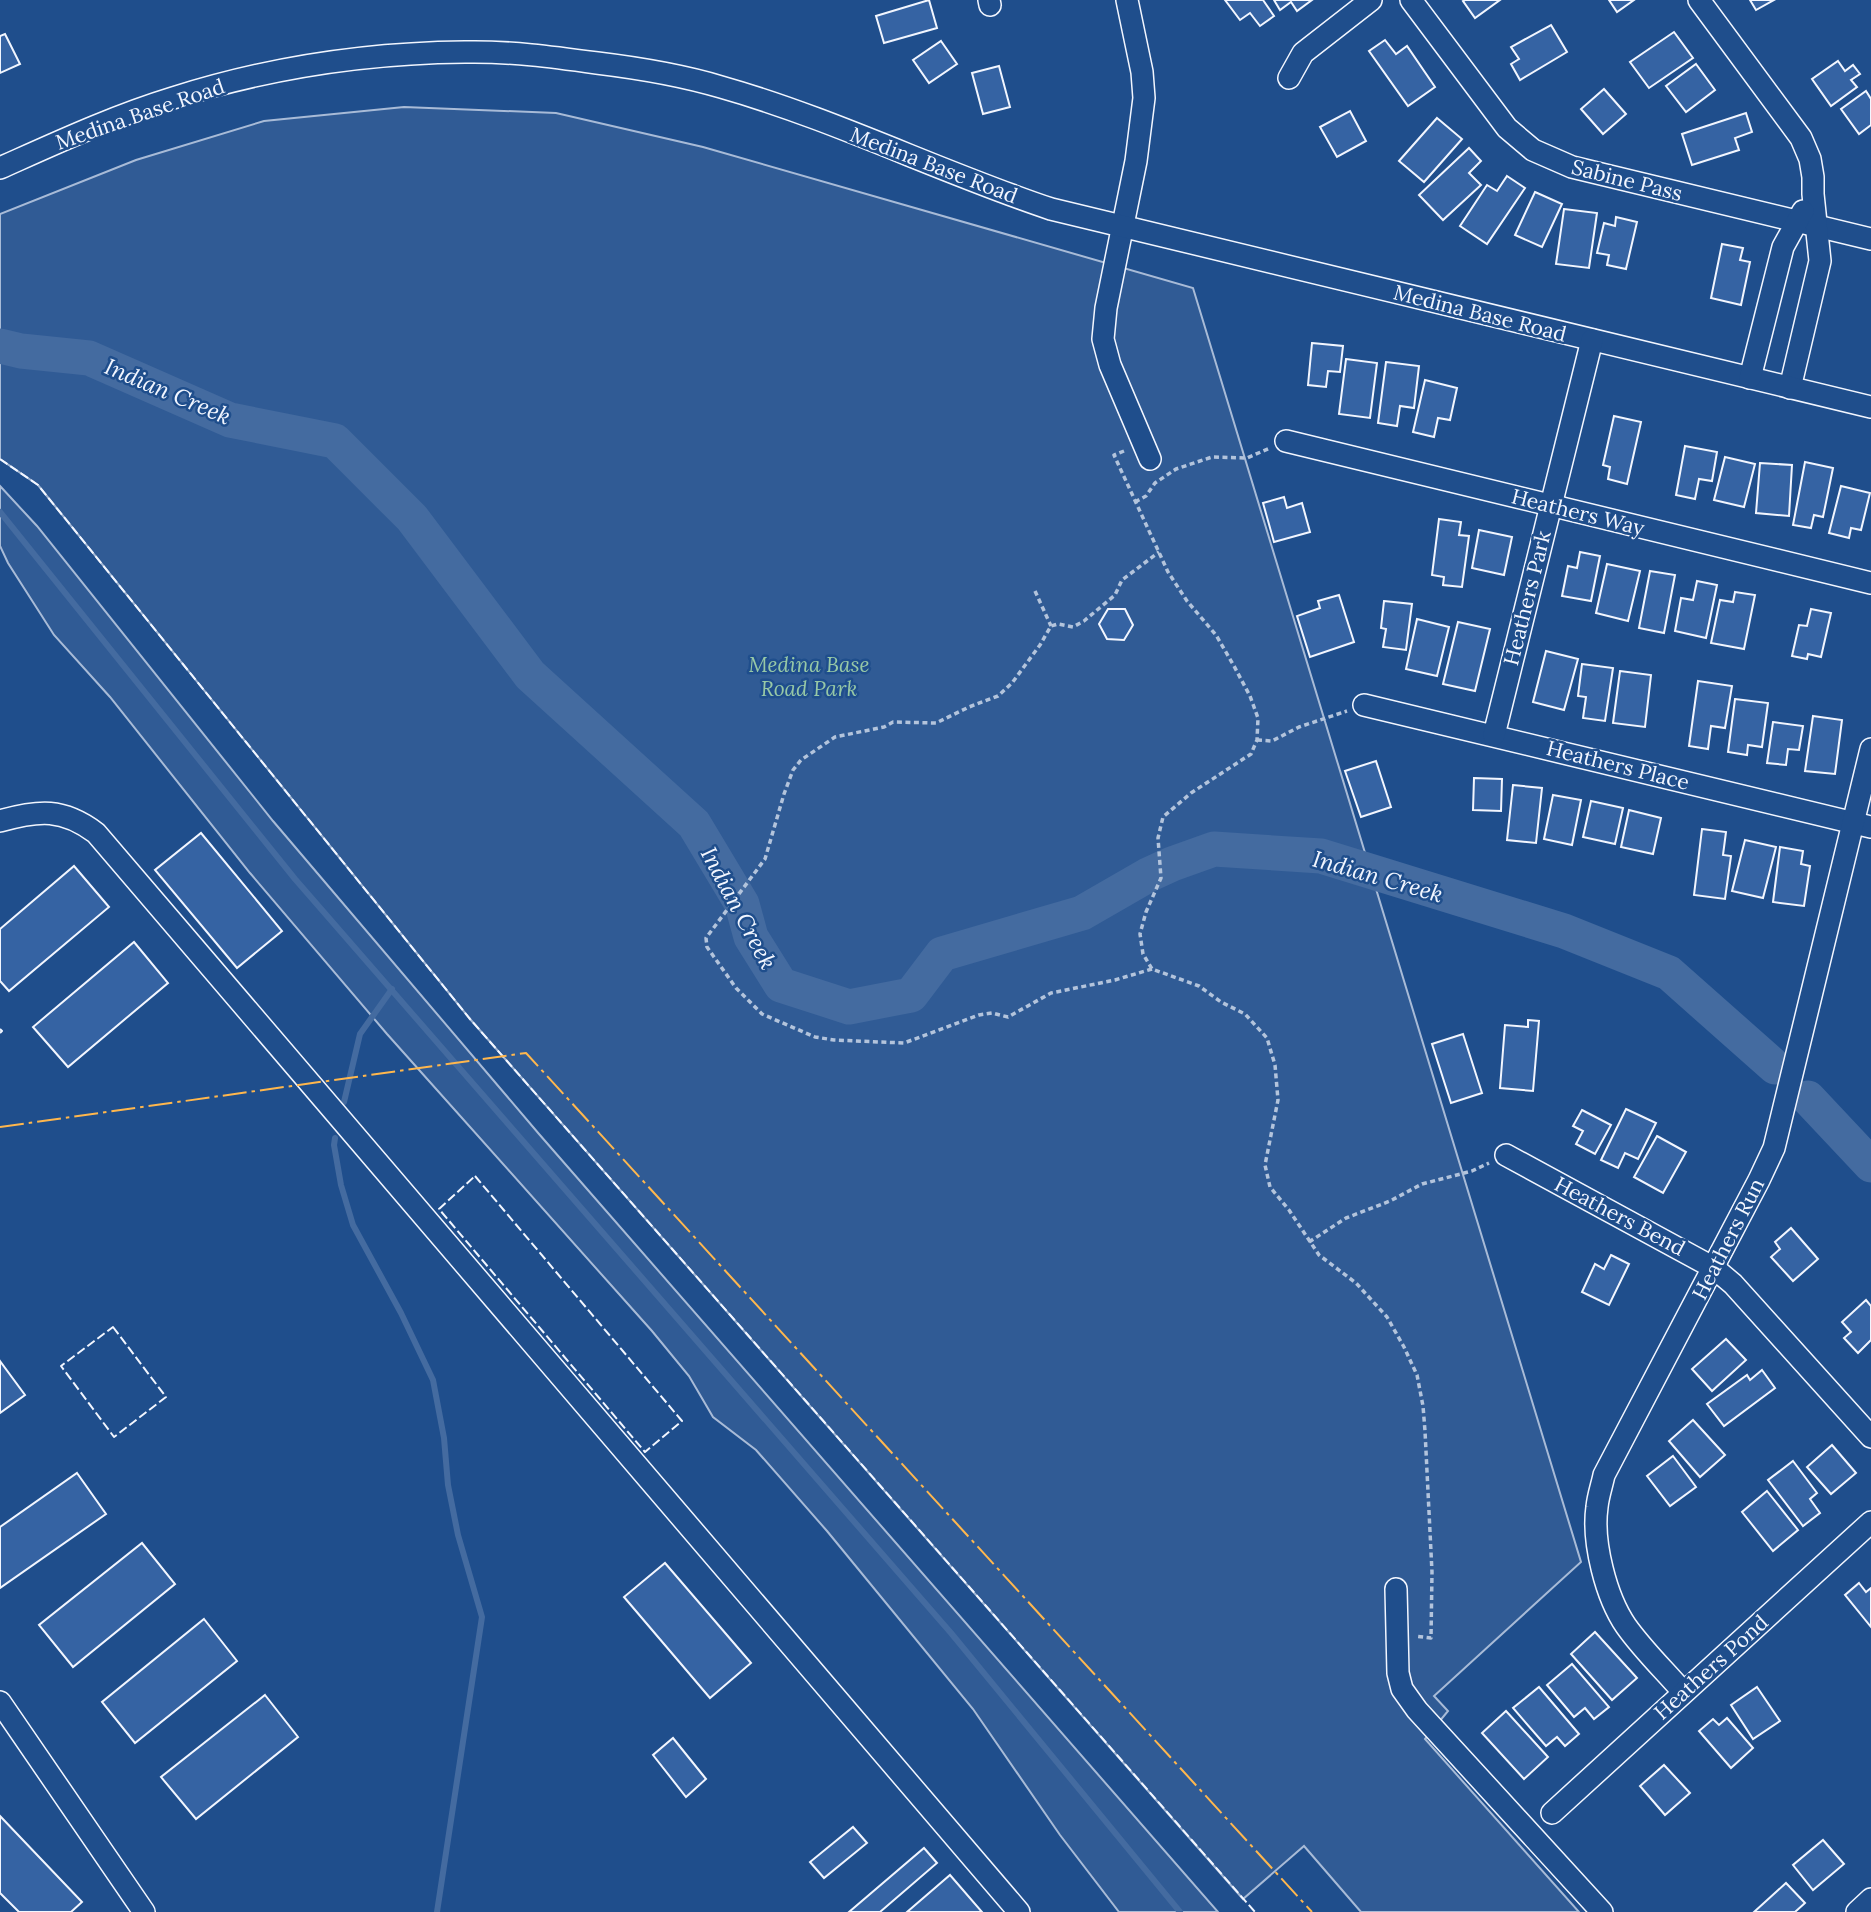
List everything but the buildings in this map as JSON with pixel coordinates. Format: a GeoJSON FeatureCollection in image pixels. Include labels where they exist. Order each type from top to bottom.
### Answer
{"type":"FeatureCollection","features":[{"type":"Feature","properties":{"kind":"street"},"geometry":{"type":"LineString","coordinates":[[1127,0],[1142,72],[1144,98],[1136,161],[1106,308],[1103,339],[1110,365],[1147,451]]}},
{"type":"Feature","properties":{"kind":"street"},"geometry":{"type":"LineString","coordinates":[[1289,78],[1303,53],[1371,0]]}},
{"type":"Feature","properties":{"kind":"street","name":"Sabine Pass"},"geometry":{"type":"LineString","coordinates":[[1411,0],[1507,128],[1533,150],[1572,167],[1871,239]]}},
{"type":"Feature","properties":{"kind":"street"},"geometry":{"type":"LineString","coordinates":[[1699,0],[1801,138],[1810,159],[1813,194],[1807,224],[1820,261],[1790,388]]}},
{"type":"Feature","properties":{"kind":"street","name":"Medina Base Road"},"geometry":{"type":"LineString","coordinates":[[0,168],[58,142],[172,98],[240,79],[305,66],[389,55],[468,52],[545,56],[634,68],[720,86],[799,113],[995,190],[1051,209],[1871,407]]}},
{"type":"Feature","properties":{"kind":"street"},"geometry":{"type":"LineString","coordinates":[[1750,378],[1783,247],[1807,224]]}},
{"type":"Feature","properties":{"kind":"street","name":"Heathers Park"},"geometry":{"type":"LineString","coordinates":[[1494,735],[1592,340]]}},
{"type":"Feature","properties":{"kind":"street","name":"Heathers Way"},"geometry":{"type":"LineString","coordinates":[[1286,440],[1871,583]]}},
{"type":"Feature","properties":{"kind":"street","name":"Heathers Place"},"geometry":{"type":"LineString","coordinates":[[1364,705],[1862,825]]}},
{"type":"Feature","properties":{"kind":"street","name":"Heathers Run"},"geometry":{"type":"LineString","coordinates":[[1683,1692],[1626,1626],[1612,1598],[1598,1541],[1596,1507],[1604,1475],[1714,1268],[1774,1147],[1862,825],[1871,749]]}},
{"type":"Feature","properties":{"kind":"street"},"geometry":{"type":"LineString","coordinates":[[0,821],[36,812],[61,814],[79,820],[96,833],[1019,1912]]}},
{"type":"Feature","properties":{"kind":"street","name":"Heathers Bend"},"geometry":{"type":"LineString","coordinates":[[1506,1155],[1714,1268],[1734,1284],[1871,1437]]}},
{"type":"Feature","properties":{"kind":"street","name":"Heathers Pond"},"geometry":{"type":"LineString","coordinates":[[1552,1813],[1871,1522]]}},
{"type":"Feature","properties":{"kind":"street"},"geometry":{"type":"LineString","coordinates":[[1396,1589],[1396,1661],[1402,1689],[1417,1710],[1602,1912]]}},
{"type":"Feature","properties":{"kind":"street"},"geometry":{"type":"LineString","coordinates":[[0,1702],[144,1912]]}},
{"type":"Feature","properties":{"kind":"street"},"geometry":{"type":"LineString","coordinates":[[1857,1912],[1871,1899]]}},
{"type":"Feature","properties":{"kind":"path"},"geometry":{"type":"LineString","coordinates":[[1135,502],[1146,496],[1155,483],[1176,469],[1212,457],[1247,458],[1286,440]]}},
{"type":"Feature","properties":{"kind":"path"},"geometry":{"type":"LineString","coordinates":[[1147,451],[1114,455],[1168,572],[1187,601],[1216,635],[1250,696],[1258,718],[1257,740],[1251,754],[1191,793],[1163,817],[1158,838],[1161,878],[1146,912],[1140,934],[1143,954],[1152,969]]}},
{"type":"Feature","properties":{"kind":"path"},"geometry":{"type":"LineString","coordinates":[[1158,552],[1122,580],[1115,595],[1084,621],[1073,627],[1058,624],[1051,626],[1019,674],[998,696],[936,723],[893,722],[884,727],[835,737],[801,760],[793,770],[784,794],[765,859],[706,938],[707,947],[736,988],[762,1014],[790,1024],[801,1032],[834,1040],[904,1043],[979,1014],[992,1013],[1008,1017],[1051,992],[1115,980],[1152,969],[1199,986],[1221,1002],[1245,1014],[1267,1038],[1275,1065],[1278,1100],[1265,1165],[1270,1187],[1319,1255],[1356,1283],[1387,1317],[1417,1375],[1425,1431],[1432,1572],[1431,1638],[1395,1634]]}},
{"type":"Feature","properties":{"kind":"path"},"geometry":{"type":"LineString","coordinates":[[1035,591],[1051,626]]}},
{"type":"Feature","properties":{"kind":"path"},"geometry":{"type":"LineString","coordinates":[[1257,740],[1272,741],[1299,727],[1364,705]]}},
{"type":"Feature","properties":{"kind":"path"},"geometry":{"type":"LineString","coordinates":[[1309,1242],[1346,1218],[1390,1201],[1422,1184],[1472,1171],[1506,1155]]}},
{"type":"Feature","properties":{"kind":"shaded area","name":"Medina Base Road Park"},"geometry":{"type":"Polygon","coordinates":[[[404,107],[556,113],[703,147],[1193,288],[1581,1562],[1434,1696],[1448,1711],[1425,1739],[1579,1912],[1361,1912],[1304,1846],[1243,1899],[470,1019],[38,485],[0,459],[0,214],[136,160],[264,121],[404,107]]]}},
{"type":"Feature","properties":{"kind":"shaded area"},"geometry":{"type":"Polygon","coordinates":[[[0,486],[37,526],[273,821],[539,1134],[1218,1912],[1119,1912],[1060,1835],[973,1709],[827,1531],[756,1450],[713,1417],[689,1376],[652,1331],[387,1034],[250,873],[110,697],[54,635],[0,546],[0,486]]]}},
{"type":"Feature","properties":{"kind":"waterway","name":"Indian Creek"},"geometry":{"type":"LineString","coordinates":[[0,346],[21,351],[89,358],[230,420],[335,441],[412,518],[530,675],[694,824],[742,904],[751,937],[781,985],[849,1007],[911,995],[942,954],[1082,913],[1148,875],[1214,849],[1321,856],[1564,931],[1669,973],[1775,1067]]}},
{"type":"Feature","properties":{"kind":"waterway"},"geometry":{"type":"LineString","coordinates":[[0,512],[295,879],[951,1633],[1180,1912]]}},
{"type":"Feature","properties":{"kind":"waterway"},"geometry":{"type":"LineString","coordinates":[[344,1102],[360,1034],[392,989]]}},
{"type":"Feature","properties":{"kind":"waterway","name":"Indian Creek"},"geometry":{"type":"LineString","coordinates":[[1808,1098],[1871,1165]]}},
{"type":"Feature","properties":{"kind":"waterway"},"geometry":{"type":"LineString","coordinates":[[335,1138],[341,1185],[353,1225],[401,1313],[433,1380],[458,1535],[482,1617],[437,1912]]}},
{"type":"Feature","properties":{"kind":"fence"},"geometry":{"type":"LineString","coordinates":[[0,459],[38,485],[470,1019],[1255,1912]]}},
{"type":"Feature","properties":{"kind":"fence"},"geometry":{"type":"LineString","coordinates":[[0,1029],[0,1033]]}},
{"type":"Feature","properties":{"kind":"fence"},"geometry":{"type":"LineString","coordinates":[[475,1176],[682,1421],[645,1452],[439,1209],[475,1176]]}},
{"type":"Feature","properties":{"kind":"fence"},"geometry":{"type":"LineString","coordinates":[[113,1327],[166,1397],[114,1437],[61,1366],[113,1327]]}},
{"type":"Feature","properties":{"kind":"power"},"geometry":{"type":"LineString","coordinates":[[0,1127],[526,1053],[1312,1912]]}}]}
